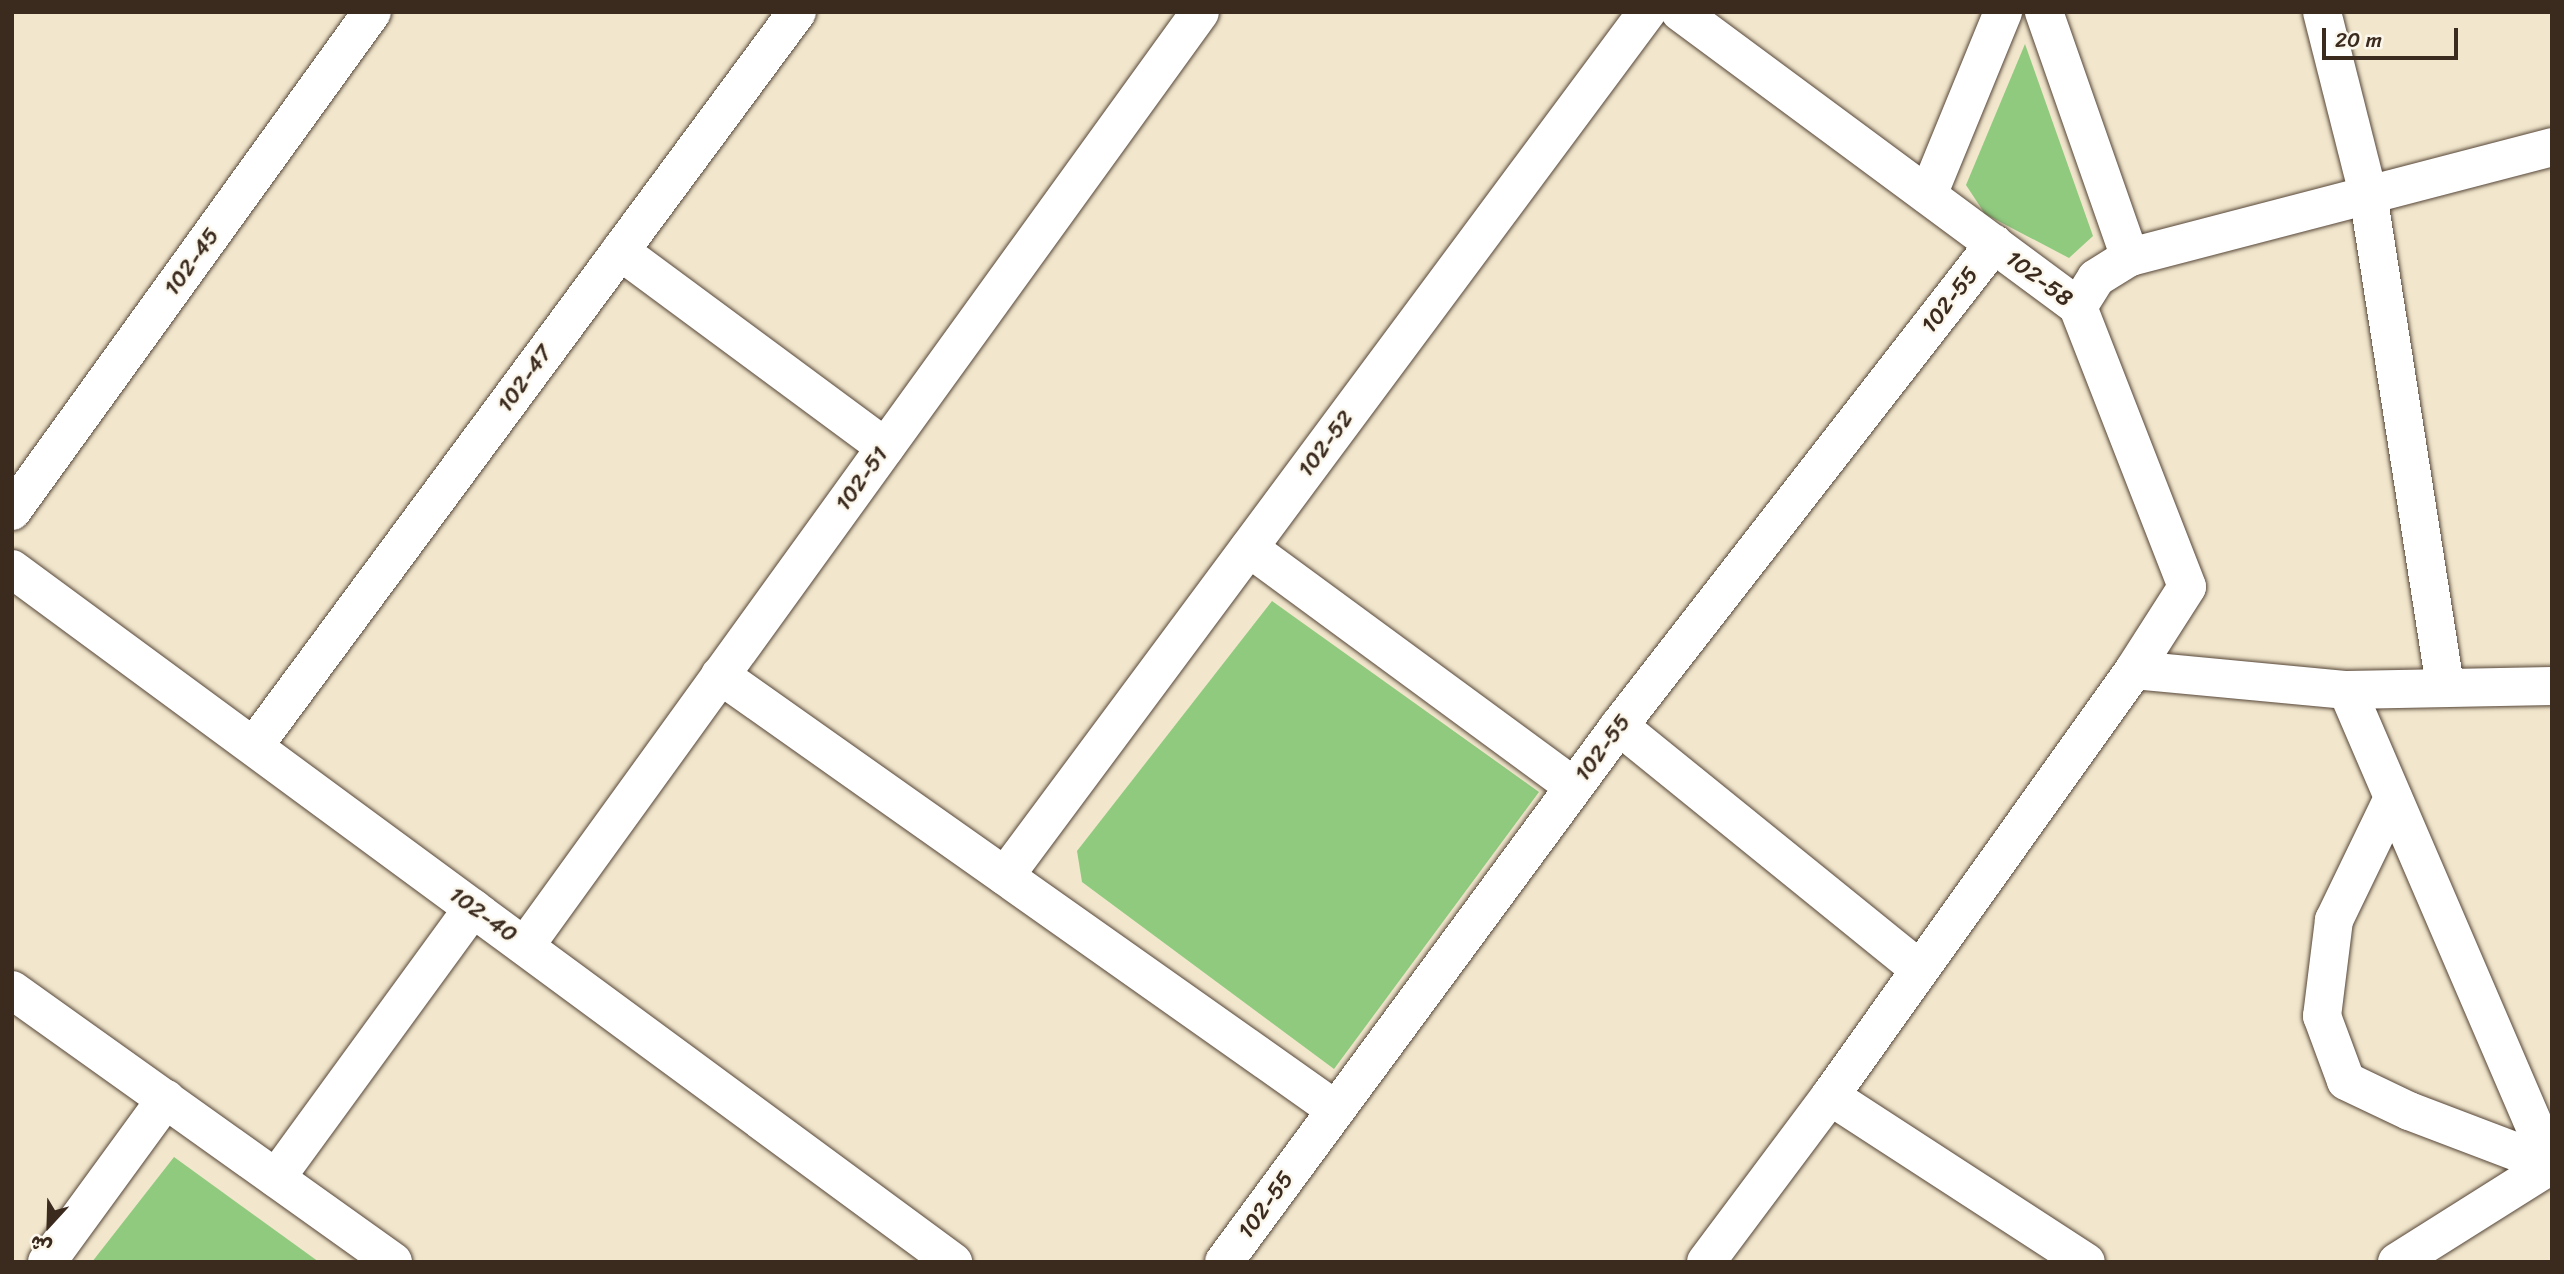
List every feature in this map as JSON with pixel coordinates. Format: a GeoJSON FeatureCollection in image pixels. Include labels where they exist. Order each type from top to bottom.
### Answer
{"type":"FeatureCollection","features":[{"type":"Feature","properties":{"kind":"street","name":"102-45"},"geometry":{"type":"LineString","coordinates":[[12,511],[372,12]]}},
{"type":"Feature","properties":{"kind":"street","name":"102-51"},"geometry":{"type":"LineString","coordinates":[[525,946],[1200,12]]}},
{"type":"Feature","properties":{"kind":"street","name":"102-52"},"geometry":{"type":"LineString","coordinates":[[1005,876],[1647,12]]}},
{"type":"Feature","properties":{"kind":"street","name":"102-58"},"geometry":{"type":"LineString","coordinates":[[1680,12],[2078,307],[2187,587],[2134,670]]}},
{"type":"Feature","properties":{"kind":"street"},"geometry":{"type":"LineString","coordinates":[[1928,195],[2003,12]]}},
{"type":"Feature","properties":{"kind":"street"},"geometry":{"type":"LineString","coordinates":[[2043,12],[2130,257]]}},
{"type":"Feature","properties":{"kind":"street"},"geometry":{"type":"LineString","coordinates":[[2322,12],[2368,194],[2445,687]]}},
{"type":"Feature","properties":{"kind":"street","name":"102-47"},"geometry":{"type":"LineString","coordinates":[[254,746],[620,251],[780,18]]}},
{"type":"Feature","properties":{"kind":"street"},"geometry":{"type":"LineString","coordinates":[[2078,307],[2096,278],[2130,257],[2552,147]]}},
{"type":"Feature","properties":{"kind":"street","name":"102-55"},"geometry":{"type":"LineString","coordinates":[[1224,1262],[1619,726],[1994,244]]}},
{"type":"Feature","properties":{"kind":"street"},"geometry":{"type":"LineString","coordinates":[[620,251],[885,447]]}},
{"type":"Feature","properties":{"kind":"street"},"geometry":{"type":"LineString","coordinates":[[1249,548],[1574,787]]}},
{"type":"Feature","properties":{"kind":"street","name":"102-40"},"geometry":{"type":"LineString","coordinates":[[12,569],[953,1262]]}},
{"type":"Feature","properties":{"kind":"street"},"geometry":{"type":"LineString","coordinates":[[1706,1262],[1830,1096],[2134,670],[2347,690],[2552,687]]}},
{"type":"Feature","properties":{"kind":"street"},"geometry":{"type":"LineString","coordinates":[[720,675],[1336,1110]]}},
{"type":"Feature","properties":{"kind":"street"},"geometry":{"type":"LineString","coordinates":[[2347,690],[2551,1166]]}},
{"type":"Feature","properties":{"kind":"street"},"geometry":{"type":"LineString","coordinates":[[1619,726],[1919,970]]}},
{"type":"Feature","properties":{"kind":"street"},"geometry":{"type":"LineString","coordinates":[[2393,798],[2334,920],[2322,1016],[2346,1082],[2409,1111],[2551,1166]]}},
{"type":"Feature","properties":{"kind":"street"},"geometry":{"type":"LineString","coordinates":[[276,1178],[473,908]]}},
{"type":"Feature","properties":{"kind":"street"},"geometry":{"type":"LineString","coordinates":[[12,990],[393,1262]]}},
{"type":"Feature","properties":{"kind":"street"},"geometry":{"type":"LineString","coordinates":[[1830,1096],[2086,1262]]}},
{"type":"Feature","properties":{"kind":"street"},"geometry":{"type":"LineString","coordinates":[[47,1262],[166,1099]]}},
{"type":"Feature","properties":{"kind":"street"},"geometry":{"type":"LineString","coordinates":[[2397,1262],[2551,1166]]}},
{"type":"Feature","properties":{"kind":"green space"},"geometry":{"type":"Polygon","coordinates":[[[2025,44],[2093,236],[2069,258],[1985,214],[1966,185],[2025,44]]]}},
{"type":"Feature","properties":{"kind":"green space"},"geometry":{"type":"Polygon","coordinates":[[[1272,601],[1539,792],[1334,1069],[1082,882],[1077,851],[1272,601]]]}},
{"type":"Feature","properties":{"kind":"green space"},"geometry":{"type":"Polygon","coordinates":[[[174,1157],[319,1262],[92,1262],[174,1157]]]}}]}
